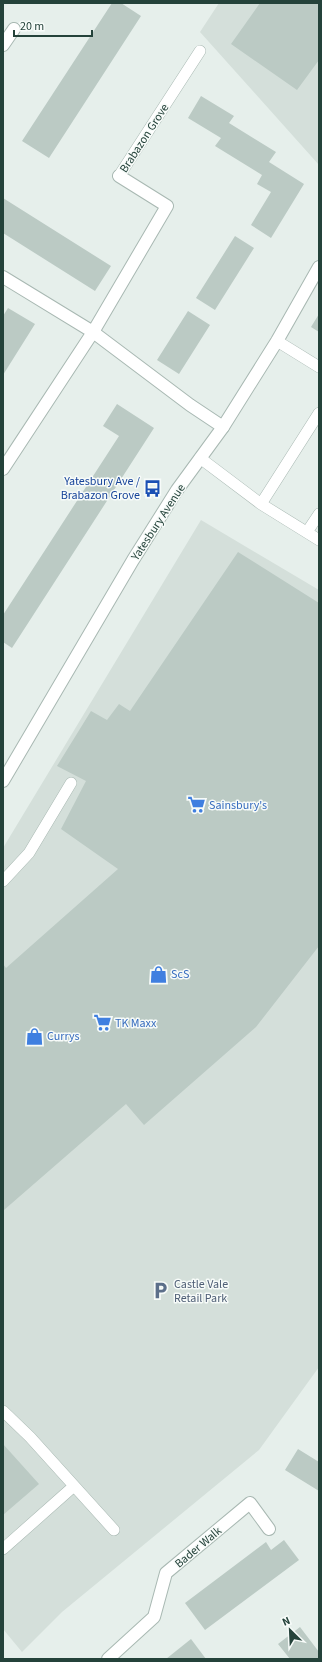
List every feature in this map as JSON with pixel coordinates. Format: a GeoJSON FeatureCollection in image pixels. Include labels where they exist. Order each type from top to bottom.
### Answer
{"type":"FeatureCollection","features":[{"type":"Feature","properties":{"kind":"street"},"geometry":{"type":"LineString","coordinates":[[3,45],[14,29]]}},
{"type":"Feature","properties":{"kind":"street","name":"Brabazon Grove"},"geometry":{"type":"LineString","coordinates":[[3,469],[93,332],[167,206],[119,176]]}},
{"type":"Feature","properties":{"kind":"street","name":"Yatesbury Avenue"},"geometry":{"type":"LineString","coordinates":[[5,775],[133,560],[177,490],[224,427],[277,341],[319,267]]}},
{"type":"Feature","properties":{"kind":"street"},"geometry":{"type":"LineString","coordinates":[[3,277],[93,332],[190,405],[224,427]]}},
{"type":"Feature","properties":{"kind":"street","name":"Bader Walk"},"geometry":{"type":"LineString","coordinates":[[108,1659],[154,1617],[166,1573],[250,1503],[269,1529]]}},
{"type":"Feature","properties":{"kind":"lane","name":"Brabazon Grove"},"geometry":{"type":"LineString","coordinates":[[119,176],[200,51]]}},
{"type":"Feature","properties":{"kind":"lane"},"geometry":{"type":"LineString","coordinates":[[277,341],[319,366]]}},
{"type":"Feature","properties":{"kind":"lane"},"geometry":{"type":"LineString","coordinates":[[261,504],[319,413]]}},
{"type":"Feature","properties":{"kind":"lane"},"geometry":{"type":"LineString","coordinates":[[200,458],[261,504],[319,540]]}},
{"type":"Feature","properties":{"kind":"lane"},"geometry":{"type":"LineString","coordinates":[[306,532],[319,514]]}},
{"type":"Feature","properties":{"kind":"lane"},"geometry":{"type":"LineString","coordinates":[[3,881],[29,853],[71,783]]}},
{"type":"Feature","properties":{"kind":"lane"},"geometry":{"type":"LineString","coordinates":[[3,1411],[114,1530]]}},
{"type":"Feature","properties":{"kind":"lane"},"geometry":{"type":"LineString","coordinates":[[3,1427],[12,1420]]}},
{"type":"Feature","properties":{"kind":"lane"},"geometry":{"type":"LineString","coordinates":[[3,1549],[74,1486]]}},
{"type":"Feature","properties":{"kind":"shaded area"},"geometry":{"type":"Polygon","coordinates":[[[219,3],[319,3],[319,165],[200,32],[219,3]]]}},
{"type":"Feature","properties":{"kind":"shaded area"},"geometry":{"type":"Polygon","coordinates":[[[201,520],[319,590],[319,1367],[259,1450],[62,1612],[22,1652],[3,1629],[3,848],[201,520]]]}},
{"type":"Feature","properties":{"kind":"building"},"geometry":{"type":"Polygon","coordinates":[[[112,3],[121,3],[141,16],[49,158],[22,141],[112,3]]]}},
{"type":"Feature","properties":{"kind":"building"},"geometry":{"type":"Polygon","coordinates":[[[260,3],[319,3],[319,60],[297,90],[231,44],[260,3]]]}},
{"type":"Feature","properties":{"kind":"building"},"geometry":{"type":"Polygon","coordinates":[[[201,96],[234,116],[229,123],[276,152],[269,162],[304,184],[271,238],[251,225],[271,192],[257,184],[262,175],[215,146],[221,138],[188,118],[201,96]]]}},
{"type":"Feature","properties":{"kind":"building"},"geometry":{"type":"Polygon","coordinates":[[[3,198],[111,266],[95,291],[3,233],[3,198]]]}},
{"type":"Feature","properties":{"kind":"building"},"geometry":{"type":"Polygon","coordinates":[[[235,236],[254,248],[215,310],[196,298],[235,236]]]}},
{"type":"Feature","properties":{"kind":"building"},"geometry":{"type":"Polygon","coordinates":[[[8,308],[35,324],[3,375],[3,316],[8,308]]]}},
{"type":"Feature","properties":{"kind":"building"},"geometry":{"type":"Polygon","coordinates":[[[188,311],[210,325],[179,374],[157,360],[188,311]]]}},
{"type":"Feature","properties":{"kind":"building"},"geometry":{"type":"Polygon","coordinates":[[[319,314],[319,332],[311,327],[319,314]]]}},
{"type":"Feature","properties":{"kind":"building"},"geometry":{"type":"Polygon","coordinates":[[[117,404],[154,428],[12,648],[3,642],[3,615],[119,436],[103,426],[117,404]]]}},
{"type":"Feature","properties":{"kind":"building","name":"Sainsbury's"},"geometry":{"type":"Polygon","coordinates":[[[238,552],[319,603],[319,946],[256,1027],[144,1125],[126,1104],[4,1210],[3,964],[6,968],[118,869],[61,829],[86,781],[57,766],[91,711],[107,720],[119,704],[130,711],[238,552]]]}},
{"type":"Feature","properties":{"kind":"building"},"geometry":{"type":"Polygon","coordinates":[[[3,1444],[39,1484],[3,1515],[3,1444]]]}},
{"type":"Feature","properties":{"kind":"building"},"geometry":{"type":"Polygon","coordinates":[[[298,1449],[319,1462],[319,1491],[285,1470],[298,1449]]]}},
{"type":"Feature","properties":{"kind":"building"},"geometry":{"type":"Polygon","coordinates":[[[284,1540],[299,1560],[205,1630],[185,1603],[266,1542],[271,1550],[284,1540]]]}},
{"type":"Feature","properties":{"kind":"building"},"geometry":{"type":"Polygon","coordinates":[[[300,1627],[319,1652],[319,1659],[290,1659],[278,1644],[300,1627]]]}},
{"type":"Feature","properties":{"kind":"building"},"geometry":{"type":"Polygon","coordinates":[[[191,1639],[206,1659],[166,1659],[191,1639]]]}},
{"type":"Feature","properties":{"kind":"place","name":"Yatesbury Ave / Brabazon Grove"},"geometry":{"type":"Point","coordinates":[153,488]}},
{"type":"Feature","properties":{"kind":"place","name":"Sainsbury's"},"geometry":{"type":"Point","coordinates":[196,805]}},
{"type":"Feature","properties":{"kind":"place","name":"ScS"},"geometry":{"type":"Point","coordinates":[158,974]}},
{"type":"Feature","properties":{"kind":"place","name":"TK Maxx"},"geometry":{"type":"Point","coordinates":[102,1023]}},
{"type":"Feature","properties":{"kind":"place","name":"Currys"},"geometry":{"type":"Point","coordinates":[34,1036]}},
{"type":"Feature","properties":{"kind":"place","name":"Castle Vale Retail Park"},"geometry":{"type":"Point","coordinates":[161,1291]}}]}
